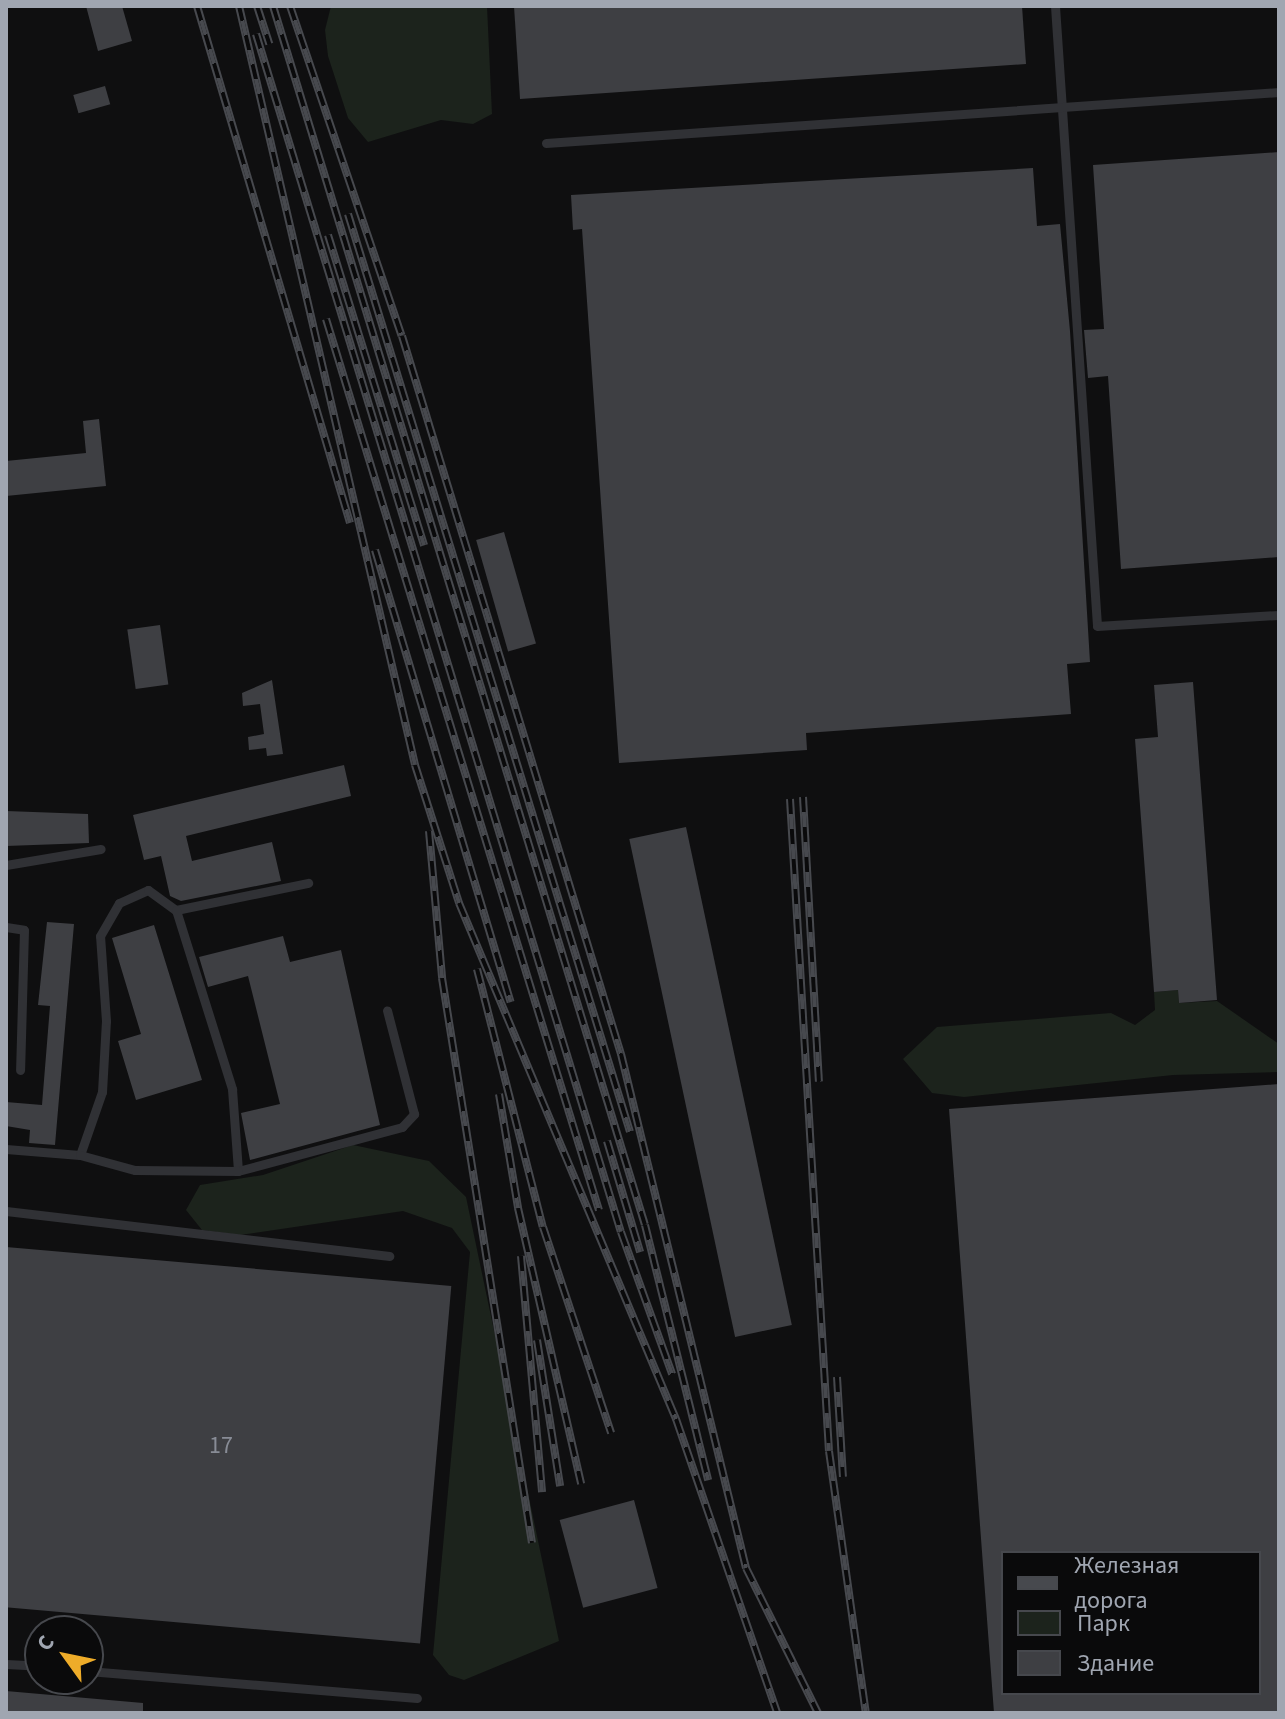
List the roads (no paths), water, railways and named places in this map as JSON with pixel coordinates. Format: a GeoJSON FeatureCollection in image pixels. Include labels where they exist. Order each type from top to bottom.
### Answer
{"type":"FeatureCollection","features":[{"type":"Feature","properties":{"kind":"lane"},"geometry":{"type":"LineString","coordinates":[[1055,6],[1097,626],[1279,615]]}},
{"type":"Feature","properties":{"kind":"lane"},"geometry":{"type":"LineString","coordinates":[[546,143],[1279,92]]}},
{"type":"Feature","properties":{"kind":"lane"},"geometry":{"type":"LineString","coordinates":[[6,865],[101,849]]}},
{"type":"Feature","properties":{"kind":"lane"},"geometry":{"type":"LineString","coordinates":[[176,910],[308,883]]}},
{"type":"Feature","properties":{"kind":"lane"},"geometry":{"type":"LineString","coordinates":[[80,1155],[102,1092],[100,936],[119,903],[148,890],[176,910],[232,1089],[238,1171]]}},
{"type":"Feature","properties":{"kind":"lane"},"geometry":{"type":"LineString","coordinates":[[6,927],[24,930],[20,1070]]}},
{"type":"Feature","properties":{"kind":"lane"},"geometry":{"type":"LineString","coordinates":[[6,1149],[80,1155],[135,1170],[238,1171],[408,1120],[414,1114],[387,1010]]}},
{"type":"Feature","properties":{"kind":"lane"},"geometry":{"type":"LineString","coordinates":[[6,1211],[389,1256]]}},
{"type":"Feature","properties":{"kind":"lane"},"geometry":{"type":"LineString","coordinates":[[104,1672],[417,1698]]}},
{"type":"Feature","properties":{"kind":"railway"},"geometry":{"type":"LineString","coordinates":[[197,6],[350,523]]}},
{"type":"Feature","properties":{"kind":"railway"},"geometry":{"type":"LineString","coordinates":[[239,6],[415,765],[459,903],[676,1419],[777,1713]]}},
{"type":"Feature","properties":{"kind":"railway"},"geometry":{"type":"LineString","coordinates":[[257,6],[269,44]]}},
{"type":"Feature","properties":{"kind":"railway"},"geometry":{"type":"LineString","coordinates":[[273,6],[645,1225],[708,1480]]}},
{"type":"Feature","properties":{"kind":"railway"},"geometry":{"type":"LineString","coordinates":[[290,6],[402,336],[621,1054],[746,1568],[818,1713]]}},
{"type":"Feature","properties":{"kind":"railway"},"geometry":{"type":"LineString","coordinates":[[256,34],[621,1232],[672,1374]]}},
{"type":"Feature","properties":{"kind":"railway"},"geometry":{"type":"LineString","coordinates":[[348,214],[630,1132]]}},
{"type":"Feature","properties":{"kind":"railway"},"geometry":{"type":"LineString","coordinates":[[328,235],[424,545]]}},
{"type":"Feature","properties":{"kind":"railway"},"geometry":{"type":"LineString","coordinates":[[326,319],[599,1210]]}},
{"type":"Feature","properties":{"kind":"railway"},"geometry":{"type":"LineString","coordinates":[[375,550],[511,1002]]}},
{"type":"Feature","properties":{"kind":"railway"},"geometry":{"type":"LineString","coordinates":[[803,797],[819,1082]]}},
{"type":"Feature","properties":{"kind":"railway"},"geometry":{"type":"LineString","coordinates":[[790,799],[829,1451],[866,1713]]}},
{"type":"Feature","properties":{"kind":"railway"},"geometry":{"type":"LineString","coordinates":[[429,831],[442,978],[532,1543]]}},
{"type":"Feature","properties":{"kind":"railway"},"geometry":{"type":"LineString","coordinates":[[477,969],[543,1227],[611,1433]]}},
{"type":"Feature","properties":{"kind":"railway"},"geometry":{"type":"LineString","coordinates":[[499,1094],[518,1208],[581,1484]]}},
{"type":"Feature","properties":{"kind":"railway"},"geometry":{"type":"LineString","coordinates":[[607,1141],[640,1252]]}},
{"type":"Feature","properties":{"kind":"railway"},"geometry":{"type":"LineString","coordinates":[[521,1256],[542,1492]]}},
{"type":"Feature","properties":{"kind":"railway"},"geometry":{"type":"LineString","coordinates":[[537,1340],[560,1486]]}},
{"type":"Feature","properties":{"kind":"railway"},"geometry":{"type":"LineString","coordinates":[[837,1377],[843,1477]]}}]}
